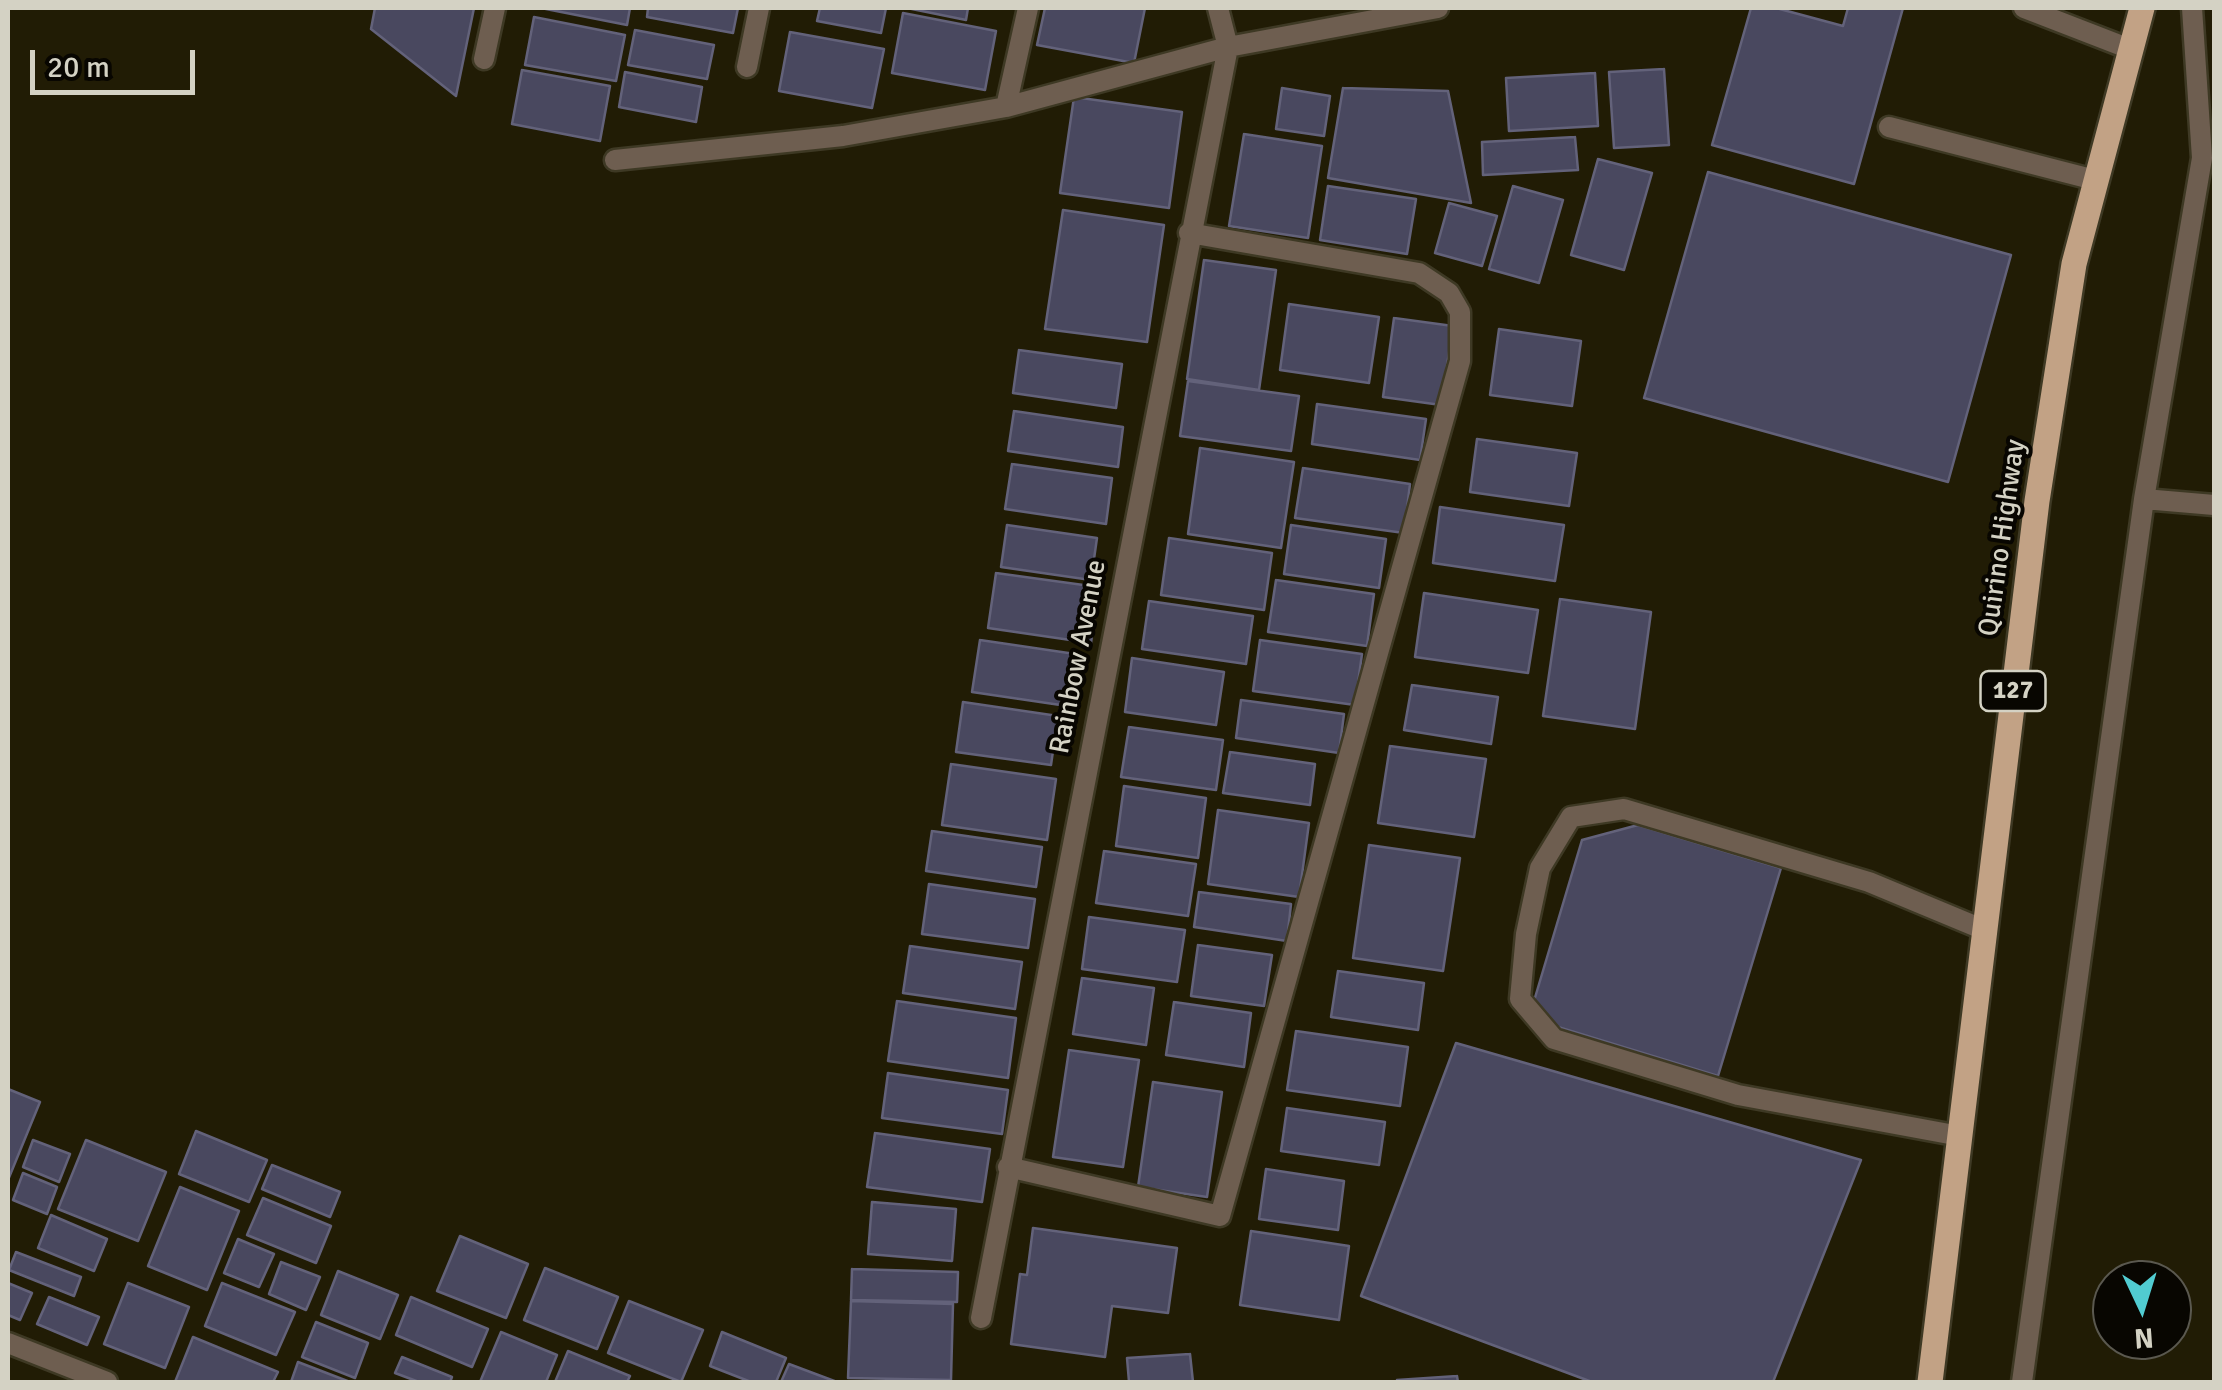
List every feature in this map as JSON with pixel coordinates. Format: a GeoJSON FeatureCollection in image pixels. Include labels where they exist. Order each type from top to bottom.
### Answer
{"type":"FeatureCollection","features":[{"type":"Feature","properties":{"kind":"main road","name":"Quirino Highway"},"geometry":{"type":"LineString","coordinates":[[1930,1382],[1982,928],[2037,501],[2074,264],[2142,8]]}},
{"type":"Feature","properties":{"kind":"street"},"geometry":{"type":"LineString","coordinates":[[484,59],[494,8]]}},
{"type":"Feature","properties":{"kind":"street"},"geometry":{"type":"LineString","coordinates":[[748,66],[760,8]]}},
{"type":"Feature","properties":{"kind":"street"},"geometry":{"type":"LineString","coordinates":[[1006,107],[1028,8]]}},
{"type":"Feature","properties":{"kind":"street","name":"Rainbow Avenue"},"geometry":{"type":"LineString","coordinates":[[980,1318],[1228,47],[1218,8]]}},
{"type":"Feature","properties":{"kind":"street"},"geometry":{"type":"LineString","coordinates":[[614,160],[844,136],[1006,107],[1228,47],[1438,8]]}},
{"type":"Feature","properties":{"kind":"street"},"geometry":{"type":"LineString","coordinates":[[2024,8],[2130,49]]}},
{"type":"Feature","properties":{"kind":"street"},"geometry":{"type":"LineString","coordinates":[[2022,1382],[2144,499],[2202,158],[2192,8]]}},
{"type":"Feature","properties":{"kind":"street"},"geometry":{"type":"LineString","coordinates":[[1889,127],[2095,180]]}},
{"type":"Feature","properties":{"kind":"street"},"geometry":{"type":"LineString","coordinates":[[1008,1166],[1220,1216],[1460,361],[1460,312],[1450,293],[1418,273],[1189,233]]}},
{"type":"Feature","properties":{"kind":"street"},"geometry":{"type":"LineString","coordinates":[[2144,499],[2214,505]]}},
{"type":"Feature","properties":{"kind":"street"},"geometry":{"type":"LineString","coordinates":[[1960,1136],[1738,1095],[1554,1039],[1520,998],[1526,934],[1540,868],[1571,817],[1624,810],[1869,882],[1982,928]]}},
{"type":"Feature","properties":{"kind":"street"},"geometry":{"type":"LineString","coordinates":[[8,1343],[107,1382]]}},
{"type":"Feature","properties":{"kind":"building"},"geometry":{"type":"Polygon","coordinates":[[[375,8],[474,8],[456,96],[371,29],[375,8]]]}},
{"type":"Feature","properties":{"kind":"building"},"geometry":{"type":"Polygon","coordinates":[[[541,8],[630,8],[627,25],[541,8]]]}},
{"type":"Feature","properties":{"kind":"building"},"geometry":{"type":"Polygon","coordinates":[[[648,8],[738,8],[733,33],[647,17],[648,8]]]}},
{"type":"Feature","properties":{"kind":"building"},"geometry":{"type":"Polygon","coordinates":[[[820,8],[886,8],[881,33],[817,21],[820,8]]]}},
{"type":"Feature","properties":{"kind":"building"},"geometry":{"type":"Polygon","coordinates":[[[907,8],[968,8],[966,20],[907,8]]]}},
{"type":"Feature","properties":{"kind":"building"},"geometry":{"type":"Polygon","coordinates":[[[1045,8],[1145,8],[1134,63],[1037,45],[1045,8]]]}},
{"type":"Feature","properties":{"kind":"building"},"geometry":{"type":"Polygon","coordinates":[[[1751,8],[1776,8],[1843,26],[1848,8],[1903,8],[1854,184],[1712,145],[1751,8]]]}},
{"type":"Feature","properties":{"kind":"building"},"geometry":{"type":"Polygon","coordinates":[[[903,13],[996,31],[985,90],[892,73],[903,13]]]}},
{"type":"Feature","properties":{"kind":"building"},"geometry":{"type":"Polygon","coordinates":[[[534,17],[625,35],[616,81],[525,65],[534,17]]]}},
{"type":"Feature","properties":{"kind":"building"},"geometry":{"type":"Polygon","coordinates":[[[635,30],[714,45],[707,79],[628,65],[635,30]]]}},
{"type":"Feature","properties":{"kind":"building"},"geometry":{"type":"Polygon","coordinates":[[[790,32],[884,49],[872,108],[779,91],[790,32]]]}},
{"type":"Feature","properties":{"kind":"building"},"geometry":{"type":"Polygon","coordinates":[[[1664,69],[1669,145],[1614,148],[1609,72],[1664,69]]]}},
{"type":"Feature","properties":{"kind":"building"},"geometry":{"type":"Polygon","coordinates":[[[522,70],[610,86],[600,141],[512,124],[522,70]]]}},
{"type":"Feature","properties":{"kind":"building"},"geometry":{"type":"Polygon","coordinates":[[[625,72],[702,87],[696,122],[619,107],[625,72]]]}},
{"type":"Feature","properties":{"kind":"building"},"geometry":{"type":"Polygon","coordinates":[[[1595,73],[1598,126],[1509,131],[1506,78],[1595,73]]]}},
{"type":"Feature","properties":{"kind":"building"},"geometry":{"type":"Polygon","coordinates":[[[1282,88],[1330,96],[1324,136],[1276,129],[1282,88]]]}},
{"type":"Feature","properties":{"kind":"building"},"geometry":{"type":"Polygon","coordinates":[[[1343,88],[1448,91],[1471,203],[1328,178],[1343,88]]]}},
{"type":"Feature","properties":{"kind":"building"},"geometry":{"type":"Polygon","coordinates":[[[1074,97],[1182,112],[1169,208],[1060,193],[1074,97]]]}},
{"type":"Feature","properties":{"kind":"building"},"geometry":{"type":"Polygon","coordinates":[[[1244,134],[1322,146],[1308,238],[1229,226],[1244,134]]]}},
{"type":"Feature","properties":{"kind":"building"},"geometry":{"type":"Polygon","coordinates":[[[1575,137],[1578,170],[1483,175],[1482,142],[1575,137]]]}},
{"type":"Feature","properties":{"kind":"building"},"geometry":{"type":"Polygon","coordinates":[[[1598,159],[1652,173],[1624,270],[1571,255],[1598,159]]]}},
{"type":"Feature","properties":{"kind":"building"},"geometry":{"type":"Polygon","coordinates":[[[1708,172],[2011,255],[1948,482],[1644,398],[1708,172]]]}},
{"type":"Feature","properties":{"kind":"building"},"geometry":{"type":"Polygon","coordinates":[[[1328,186],[1416,199],[1407,254],[1320,240],[1328,186]]]}},
{"type":"Feature","properties":{"kind":"building"},"geometry":{"type":"Polygon","coordinates":[[[1513,186],[1563,200],[1539,283],[1489,269],[1513,186]]]}},
{"type":"Feature","properties":{"kind":"building"},"geometry":{"type":"Polygon","coordinates":[[[1449,203],[1497,216],[1482,266],[1435,253],[1449,203]]]}},
{"type":"Feature","properties":{"kind":"building"},"geometry":{"type":"Polygon","coordinates":[[[1063,210],[1164,225],[1147,342],[1045,329],[1063,210]]]}},
{"type":"Feature","properties":{"kind":"building"},"geometry":{"type":"Polygon","coordinates":[[[1204,260],[1276,270],[1259,390],[1187,379],[1204,260]]]}},
{"type":"Feature","properties":{"kind":"building"},"geometry":{"type":"Polygon","coordinates":[[[1289,304],[1379,317],[1369,383],[1280,370],[1289,304]]]}},
{"type":"Feature","properties":{"kind":"building"},"geometry":{"type":"Polygon","coordinates":[[[1394,318],[1453,326],[1441,405],[1383,397],[1394,318]]]}},
{"type":"Feature","properties":{"kind":"building"},"geometry":{"type":"Polygon","coordinates":[[[1499,329],[1581,341],[1572,406],[1490,395],[1499,329]]]}},
{"type":"Feature","properties":{"kind":"building"},"geometry":{"type":"Polygon","coordinates":[[[1019,350],[1122,364],[1116,408],[1013,393],[1019,350]]]}},
{"type":"Feature","properties":{"kind":"building"},"geometry":{"type":"Polygon","coordinates":[[[1188,381],[1299,396],[1291,451],[1180,436],[1188,381]]]}},
{"type":"Feature","properties":{"kind":"building"},"geometry":{"type":"Polygon","coordinates":[[[1317,404],[1426,419],[1420,460],[1312,444],[1317,404]]]}},
{"type":"Feature","properties":{"kind":"building"},"geometry":{"type":"Polygon","coordinates":[[[1014,411],[1123,427],[1118,467],[1008,451],[1014,411]]]}},
{"type":"Feature","properties":{"kind":"building"},"geometry":{"type":"Polygon","coordinates":[[[1477,439],[1577,453],[1569,506],[1470,492],[1477,439]]]}},
{"type":"Feature","properties":{"kind":"building"},"geometry":{"type":"Polygon","coordinates":[[[1200,448],[1294,462],[1281,548],[1188,534],[1200,448]]]}},
{"type":"Feature","properties":{"kind":"building"},"geometry":{"type":"Polygon","coordinates":[[[1012,464],[1112,478],[1106,524],[1005,509],[1012,464]]]}},
{"type":"Feature","properties":{"kind":"building"},"geometry":{"type":"Polygon","coordinates":[[[1303,468],[1410,484],[1404,533],[1295,518],[1303,468]]]}},
{"type":"Feature","properties":{"kind":"building"},"geometry":{"type":"Polygon","coordinates":[[[1440,507],[1564,525],[1555,581],[1433,563],[1440,507]]]}},
{"type":"Feature","properties":{"kind":"building"},"geometry":{"type":"Polygon","coordinates":[[[1007,525],[1097,538],[1091,580],[1001,567],[1007,525]]]}},
{"type":"Feature","properties":{"kind":"building"},"geometry":{"type":"Polygon","coordinates":[[[1291,525],[1386,539],[1379,588],[1284,574],[1291,525]]]}},
{"type":"Feature","properties":{"kind":"building"},"geometry":{"type":"Polygon","coordinates":[[[1169,538],[1272,553],[1264,610],[1161,595],[1169,538]]]}},
{"type":"Feature","properties":{"kind":"building"},"geometry":{"type":"Polygon","coordinates":[[[996,573],[1098,587],[1091,643],[988,628],[996,573]]]}},
{"type":"Feature","properties":{"kind":"building"},"geometry":{"type":"Polygon","coordinates":[[[1276,580],[1374,594],[1367,646],[1268,632],[1276,580]]]}},
{"type":"Feature","properties":{"kind":"building"},"geometry":{"type":"Polygon","coordinates":[[[1424,593],[1538,610],[1528,673],[1415,657],[1424,593]]]}},
{"type":"Feature","properties":{"kind":"building"},"geometry":{"type":"Polygon","coordinates":[[[1560,599],[1651,612],[1635,729],[1543,716],[1560,599]]]}},
{"type":"Feature","properties":{"kind":"building"},"geometry":{"type":"Polygon","coordinates":[[[1149,601],[1253,616],[1246,664],[1142,649],[1149,601]]]}},
{"type":"Feature","properties":{"kind":"building"},"geometry":{"type":"Polygon","coordinates":[[[980,640],[1082,655],[1074,707],[972,692],[980,640]]]}},
{"type":"Feature","properties":{"kind":"building"},"geometry":{"type":"Polygon","coordinates":[[[1260,640],[1362,654],[1355,705],[1253,691],[1260,640]]]}},
{"type":"Feature","properties":{"kind":"building"},"geometry":{"type":"Polygon","coordinates":[[[1132,658],[1224,672],[1216,725],[1125,712],[1132,658]]]}},
{"type":"Feature","properties":{"kind":"building"},"geometry":{"type":"Polygon","coordinates":[[[1412,685],[1498,697],[1491,744],[1404,730],[1412,685]]]}},
{"type":"Feature","properties":{"kind":"building"},"geometry":{"type":"Polygon","coordinates":[[[1241,700],[1344,714],[1339,753],[1236,738],[1241,700]]]}},
{"type":"Feature","properties":{"kind":"building"},"geometry":{"type":"Polygon","coordinates":[[[963,702],[1058,716],[1051,765],[956,752],[963,702]]]}},
{"type":"Feature","properties":{"kind":"building"},"geometry":{"type":"Polygon","coordinates":[[[1129,727],[1223,740],[1216,790],[1121,777],[1129,727]]]}},
{"type":"Feature","properties":{"kind":"building"},"geometry":{"type":"Polygon","coordinates":[[[1390,746],[1486,759],[1474,837],[1378,823],[1390,746]]]}},
{"type":"Feature","properties":{"kind":"building"},"geometry":{"type":"Polygon","coordinates":[[[1230,752],[1315,764],[1310,805],[1223,793],[1230,752]]]}},
{"type":"Feature","properties":{"kind":"building"},"geometry":{"type":"Polygon","coordinates":[[[951,764],[1056,779],[1047,840],[942,825],[951,764]]]}},
{"type":"Feature","properties":{"kind":"building"},"geometry":{"type":"Polygon","coordinates":[[[1124,786],[1206,798],[1198,858],[1116,846],[1124,786]]]}},
{"type":"Feature","properties":{"kind":"building"},"geometry":{"type":"Polygon","coordinates":[[[1218,810],[1309,823],[1299,897],[1208,884],[1218,810]]]}},
{"type":"Feature","properties":{"kind":"building"},"geometry":{"type":"Polygon","coordinates":[[[1638,825],[1781,868],[1718,1076],[1558,1027],[1534,1001],[1582,840],[1638,825]]]}},
{"type":"Feature","properties":{"kind":"building"},"geometry":{"type":"Polygon","coordinates":[[[932,831],[1042,847],[1036,887],[926,871],[932,831]]]}},
{"type":"Feature","properties":{"kind":"building"},"geometry":{"type":"Polygon","coordinates":[[[1369,845],[1460,858],[1443,971],[1353,958],[1369,845]]]}},
{"type":"Feature","properties":{"kind":"building"},"geometry":{"type":"Polygon","coordinates":[[[1104,851],[1196,864],[1188,916],[1096,903],[1104,851]]]}},
{"type":"Feature","properties":{"kind":"building"},"geometry":{"type":"Polygon","coordinates":[[[929,884],[1035,899],[1028,948],[922,934],[929,884]]]}},
{"type":"Feature","properties":{"kind":"building"},"geometry":{"type":"Polygon","coordinates":[[[1199,892],[1291,904],[1287,941],[1194,927],[1199,892]]]}},
{"type":"Feature","properties":{"kind":"building"},"geometry":{"type":"Polygon","coordinates":[[[1089,917],[1185,930],[1177,982],[1082,969],[1089,917]]]}},
{"type":"Feature","properties":{"kind":"building"},"geometry":{"type":"Polygon","coordinates":[[[1198,945],[1272,955],[1264,1006],[1191,996],[1198,945]]]}},
{"type":"Feature","properties":{"kind":"building"},"geometry":{"type":"Polygon","coordinates":[[[910,946],[1022,962],[1015,1009],[903,993],[910,946]]]}},
{"type":"Feature","properties":{"kind":"building"},"geometry":{"type":"Polygon","coordinates":[[[1338,971],[1424,983],[1418,1030],[1331,1017],[1338,971]]]}},
{"type":"Feature","properties":{"kind":"building"},"geometry":{"type":"Polygon","coordinates":[[[1082,978],[1154,988],[1146,1045],[1073,1034],[1082,978]]]}},
{"type":"Feature","properties":{"kind":"building"},"geometry":{"type":"Polygon","coordinates":[[[897,1001],[1016,1018],[1008,1078],[888,1061],[897,1001]]]}},
{"type":"Feature","properties":{"kind":"building"},"geometry":{"type":"Polygon","coordinates":[[[1174,1002],[1251,1013],[1244,1067],[1166,1055],[1174,1002]]]}},
{"type":"Feature","properties":{"kind":"building"},"geometry":{"type":"Polygon","coordinates":[[[1296,1031],[1408,1047],[1400,1106],[1287,1090],[1296,1031]]]}},
{"type":"Feature","properties":{"kind":"building"},"geometry":{"type":"Polygon","coordinates":[[[1456,1043],[1861,1160],[1773,1382],[1592,1382],[1361,1296],[1456,1043]]]}},
{"type":"Feature","properties":{"kind":"building"},"geometry":{"type":"Polygon","coordinates":[[[1069,1050],[1139,1060],[1123,1167],[1053,1157],[1069,1050]]]}},
{"type":"Feature","properties":{"kind":"building"},"geometry":{"type":"Polygon","coordinates":[[[888,1073],[1008,1090],[1002,1134],[882,1118],[888,1073]]]}},
{"type":"Feature","properties":{"kind":"building"},"geometry":{"type":"Polygon","coordinates":[[[1153,1082],[1222,1092],[1207,1197],[1138,1187],[1153,1082]]]}},
{"type":"Feature","properties":{"kind":"building"},"geometry":{"type":"Polygon","coordinates":[[[8,1089],[40,1102],[8,1180],[8,1089]]]}},
{"type":"Feature","properties":{"kind":"building"},"geometry":{"type":"Polygon","coordinates":[[[1287,1108],[1385,1122],[1379,1165],[1281,1151],[1287,1108]]]}},
{"type":"Feature","properties":{"kind":"building"},"geometry":{"type":"Polygon","coordinates":[[[196,1131],[267,1160],[249,1202],[179,1174],[196,1131]]]}},
{"type":"Feature","properties":{"kind":"building"},"geometry":{"type":"Polygon","coordinates":[[[875,1133],[990,1149],[982,1202],[867,1187],[875,1133]]]}},
{"type":"Feature","properties":{"kind":"building"},"geometry":{"type":"Polygon","coordinates":[[[33,1140],[70,1154],[59,1182],[23,1167],[33,1140]]]}},
{"type":"Feature","properties":{"kind":"building"},"geometry":{"type":"Polygon","coordinates":[[[86,1140],[166,1172],[138,1241],[58,1209],[86,1140]]]}},
{"type":"Feature","properties":{"kind":"building"},"geometry":{"type":"Polygon","coordinates":[[[272,1165],[340,1192],[330,1217],[262,1189],[272,1165]]]}},
{"type":"Feature","properties":{"kind":"building"},"geometry":{"type":"Polygon","coordinates":[[[1266,1169],[1344,1181],[1338,1230],[1259,1219],[1266,1169]]]}},
{"type":"Feature","properties":{"kind":"building"},"geometry":{"type":"Polygon","coordinates":[[[23,1173],[57,1187],[47,1214],[13,1200],[23,1173]]]}},
{"type":"Feature","properties":{"kind":"building"},"geometry":{"type":"Polygon","coordinates":[[[180,1187],[239,1211],[207,1290],[148,1266],[180,1187]]]}},
{"type":"Feature","properties":{"kind":"building"},"geometry":{"type":"Polygon","coordinates":[[[263,1198],[331,1226],[316,1263],[247,1235],[263,1198]]]}},
{"type":"Feature","properties":{"kind":"building"},"geometry":{"type":"Polygon","coordinates":[[[872,1202],[956,1209],[952,1261],[868,1254],[872,1202]]]}},
{"type":"Feature","properties":{"kind":"building"},"geometry":{"type":"Polygon","coordinates":[[[51,1215],[107,1239],[94,1271],[38,1248],[51,1215]]]}},
{"type":"Feature","properties":{"kind":"building"},"geometry":{"type":"Polygon","coordinates":[[[1033,1228],[1177,1248],[1168,1313],[1112,1306],[1105,1357],[1011,1344],[1020,1274],[1027,1275],[1033,1228]]]}},
{"type":"Feature","properties":{"kind":"building"},"geometry":{"type":"Polygon","coordinates":[[[1251,1231],[1349,1246],[1339,1320],[1240,1305],[1251,1231]]]}},
{"type":"Feature","properties":{"kind":"building"},"geometry":{"type":"Polygon","coordinates":[[[460,1236],[528,1264],[506,1318],[437,1291],[460,1236]]]}},
{"type":"Feature","properties":{"kind":"building"},"geometry":{"type":"Polygon","coordinates":[[[238,1239],[274,1254],[259,1287],[224,1273],[238,1239]]]}},
{"type":"Feature","properties":{"kind":"building"},"geometry":{"type":"Polygon","coordinates":[[[16,1252],[81,1277],[74,1296],[9,1270],[16,1252]]]}},
{"type":"Feature","properties":{"kind":"building"},"geometry":{"type":"Polygon","coordinates":[[[281,1262],[320,1277],[306,1310],[269,1294],[281,1262]]]}},
{"type":"Feature","properties":{"kind":"building"},"geometry":{"type":"Polygon","coordinates":[[[545,1268],[618,1297],[597,1349],[524,1320],[545,1268]]]}},
{"type":"Feature","properties":{"kind":"building"},"geometry":{"type":"Polygon","coordinates":[[[852,1269],[958,1272],[957,1302],[851,1300],[852,1269]]]}},
{"type":"Feature","properties":{"kind":"building"},"geometry":{"type":"Polygon","coordinates":[[[338,1271],[398,1295],[380,1339],[321,1315],[338,1271]]]}},
{"type":"Feature","properties":{"kind":"building"},"geometry":{"type":"Polygon","coordinates":[[[8,1283],[32,1293],[20,1320],[8,1315],[8,1283]]]}},
{"type":"Feature","properties":{"kind":"building"},"geometry":{"type":"Polygon","coordinates":[[[128,1283],[189,1307],[165,1368],[104,1344],[128,1283]]]}},
{"type":"Feature","properties":{"kind":"building"},"geometry":{"type":"Polygon","coordinates":[[[222,1283],[295,1312],[276,1355],[205,1326],[222,1283]]]}},
{"type":"Feature","properties":{"kind":"building"},"geometry":{"type":"Polygon","coordinates":[[[49,1297],[99,1317],[87,1345],[37,1324],[49,1297]]]}},
{"type":"Feature","properties":{"kind":"building"},"geometry":{"type":"Polygon","coordinates":[[[411,1297],[488,1329],[472,1367],[396,1335],[411,1297]]]}},
{"type":"Feature","properties":{"kind":"building"},"geometry":{"type":"Polygon","coordinates":[[[629,1301],[703,1330],[681,1382],[608,1353],[629,1301]]]}},
{"type":"Feature","properties":{"kind":"building"},"geometry":{"type":"Polygon","coordinates":[[[851,1301],[953,1304],[951,1380],[848,1378],[851,1301]]]}},
{"type":"Feature","properties":{"kind":"building"},"geometry":{"type":"Polygon","coordinates":[[[316,1322],[368,1343],[355,1378],[302,1357],[316,1322]]]}},
{"type":"Feature","properties":{"kind":"building"},"geometry":{"type":"Polygon","coordinates":[[[501,1332],[557,1355],[546,1382],[480,1382],[501,1332]]]}},
{"type":"Feature","properties":{"kind":"building"},"geometry":{"type":"Polygon","coordinates":[[[722,1332],[786,1358],[776,1382],[751,1382],[710,1366],[722,1332]]]}},
{"type":"Feature","properties":{"kind":"building"},"geometry":{"type":"Polygon","coordinates":[[[193,1337],[278,1372],[273,1382],[175,1382],[193,1337]]]}},
{"type":"Feature","properties":{"kind":"building"},"geometry":{"type":"Polygon","coordinates":[[[568,1351],[630,1376],[627,1382],[555,1382],[568,1351]]]}},
{"type":"Feature","properties":{"kind":"building"},"geometry":{"type":"Polygon","coordinates":[[[1190,1354],[1193,1382],[1129,1382],[1127,1358],[1190,1354]]]}},
{"type":"Feature","properties":{"kind":"building"},"geometry":{"type":"Polygon","coordinates":[[[402,1357],[452,1377],[450,1382],[419,1382],[395,1373],[402,1357]]]}},
{"type":"Feature","properties":{"kind":"building"},"geometry":{"type":"Polygon","coordinates":[[[298,1362],[350,1382],[291,1382],[298,1362]]]}},
{"type":"Feature","properties":{"kind":"building"},"geometry":{"type":"Polygon","coordinates":[[[789,1364],[837,1382],[781,1382],[789,1364]]]}},
{"type":"Feature","properties":{"kind":"building"},"geometry":{"type":"Polygon","coordinates":[[[1457,1376],[1458,1382],[1397,1382],[1397,1380],[1457,1376]]]}}]}
